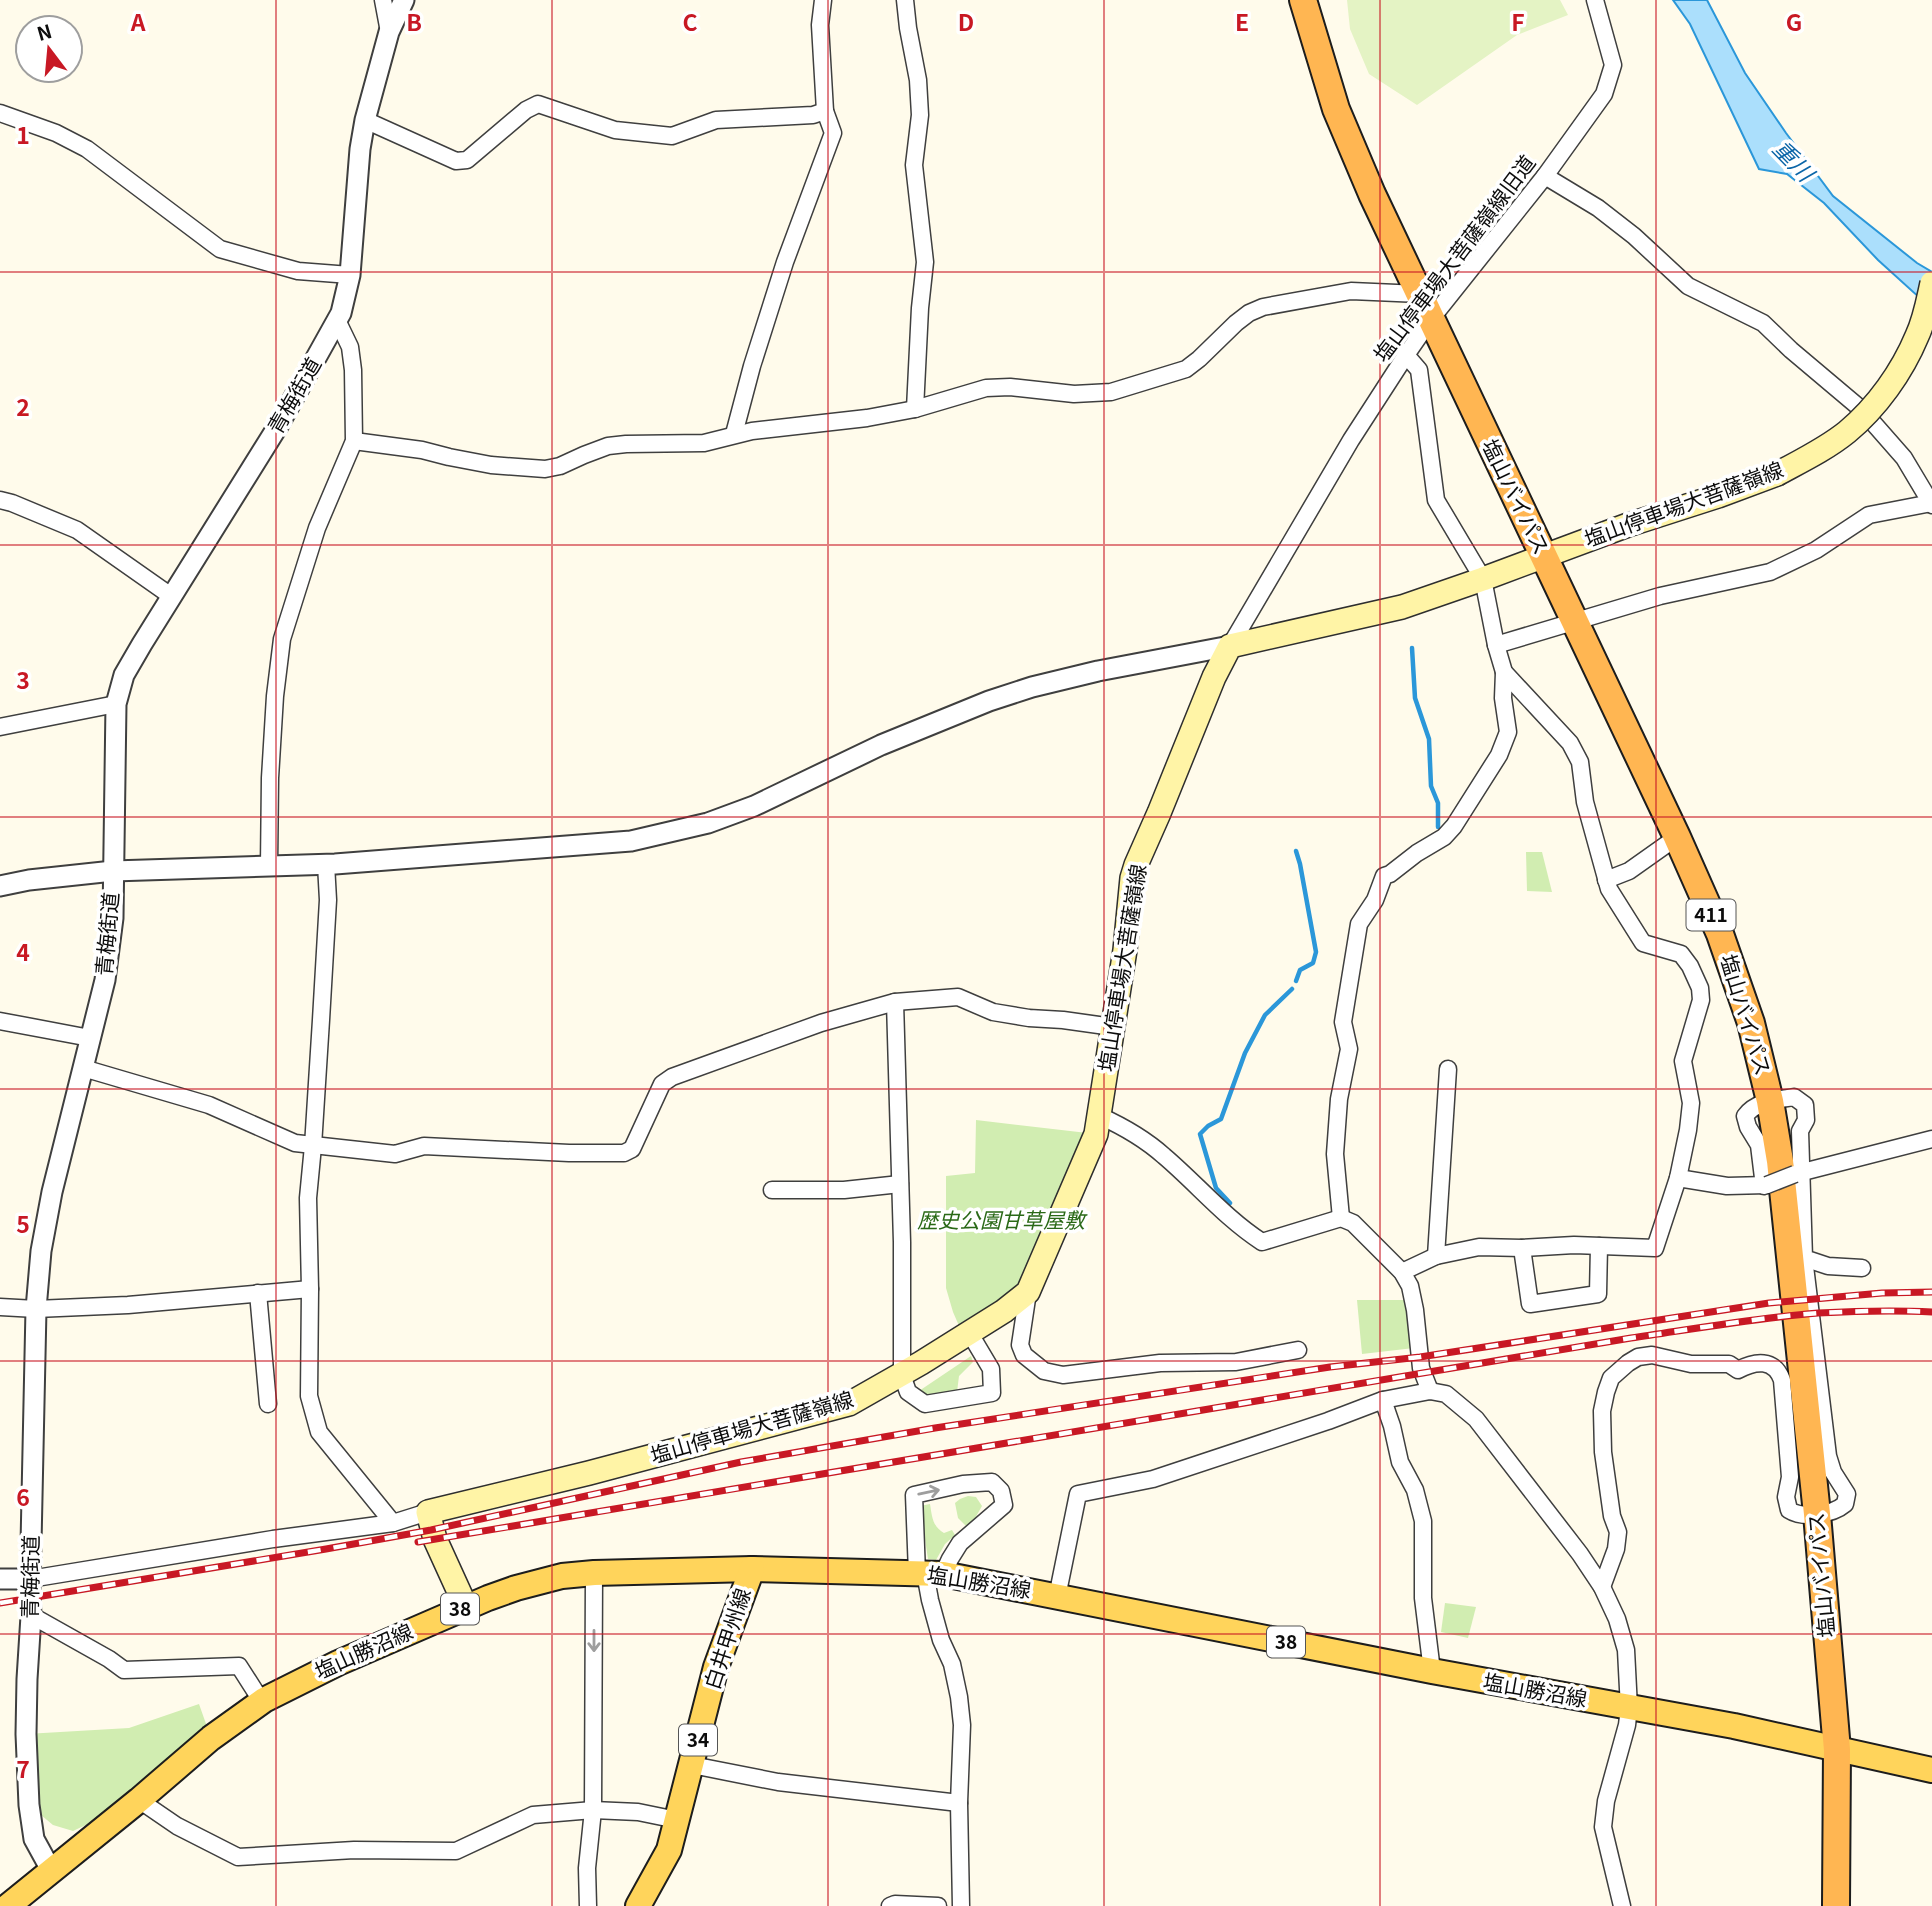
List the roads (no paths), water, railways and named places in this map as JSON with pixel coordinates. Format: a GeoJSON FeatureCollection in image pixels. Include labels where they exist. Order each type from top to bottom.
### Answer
{"type":"FeatureCollection","features":[{"type":"Feature","properties":{"kind":"highway","name":"塩山バイパス"},"geometry":{"type":"LineString","coordinates":[[1303,0],[1336,109],[1372,194],[1677,837],[1724,947],[1751,1023],[1770,1101],[1780,1161],[1817,1514],[1837,1750],[1836,1906]]}},
{"type":"Feature","properties":{"kind":"main road","name":"塩山停車場大菩薩嶺線"},"geometry":{"type":"LineString","coordinates":[[428,1512],[849,1404],[902,1375],[1004,1311],[1028,1292],[1096,1134],[1136,865],[1214,677],[1230,646],[1402,607],[1777,474],[1847,432],[1874,405],[1890,385],[1918,334],[1932,283]]}},
{"type":"Feature","properties":{"kind":"main road"},"geometry":{"type":"LineString","coordinates":[[428,1512],[439,1551],[466,1607]]}},
{"type":"Feature","properties":{"kind":"main road","name":"塩山勝沼線"},"geometry":{"type":"LineString","coordinates":[[51,1870],[211,1738],[261,1702],[338,1663],[466,1607],[516,1588],[562,1576],[594,1573],[752,1569],[928,1574],[1734,1726],[1932,1770]]}},
{"type":"Feature","properties":{"kind":"main road","name":"白井甲州線"},"geometry":{"type":"LineString","coordinates":[[638,1906],[669,1850],[716,1667],[752,1569]]}},
{"type":"Feature","properties":{"kind":"main road","name":"38"},"geometry":{"type":"LineString","coordinates":[[8,1906],[51,1870]]}},
{"type":"Feature","properties":{"kind":"street"},"geometry":{"type":"LineString","coordinates":[[383,0],[389,32]]}},
{"type":"Feature","properties":{"kind":"street","name":"青梅街道"},"geometry":{"type":"LineString","coordinates":[[51,1870],[34,1839],[29,1805],[26,1734],[31,1618],[36,1309],[41,1251],[52,1192],[106,980],[113,918],[116,704],[124,675],[278,426],[338,322],[350,275],[360,149],[365,120],[389,32],[404,0]]}},
{"type":"Feature","properties":{"kind":"street"},"geometry":{"type":"LineString","coordinates":[[734,434],[785,262],[833,133],[825,111],[820,24],[822,0]]}},
{"type":"Feature","properties":{"kind":"street"},"geometry":{"type":"LineString","coordinates":[[905,0],[918,79],[920,115],[914,165],[925,262],[915,409]]}},
{"type":"Feature","properties":{"kind":"street","name":"塩山停車場大菩薩嶺線旧道"},"geometry":{"type":"LineString","coordinates":[[1230,646],[1351,440],[1406,355],[1431,319],[1545,176],[1604,94],[1613,65],[1595,0]]}},
{"type":"Feature","properties":{"kind":"street"},"geometry":{"type":"LineString","coordinates":[[365,120],[456,161],[467,160],[526,110],[538,104],[615,130],[673,135],[716,120],[813,115],[825,111]]}},
{"type":"Feature","properties":{"kind":"street"},"geometry":{"type":"LineString","coordinates":[[0,113],[56,133],[87,149],[220,249],[298,271],[350,275]]}},
{"type":"Feature","properties":{"kind":"street"},"geometry":{"type":"LineString","coordinates":[[1496,645],[1660,596],[1770,572],[1816,550],[1869,515],[1932,504],[1904,458],[1861,409],[1763,323],[1688,286],[1634,236],[1598,208],[1545,176]]}},
{"type":"Feature","properties":{"kind":"street"},"geometry":{"type":"LineString","coordinates":[[354,440],[422,450],[491,465],[545,469],[560,466],[608,446],[704,443],[752,431],[867,418],[915,409],[986,388],[1010,387],[1074,394],[1111,392],[1186,369],[1236,323],[1249,313],[1264,307],[1351,291],[1420,294]]}},
{"type":"Feature","properties":{"kind":"street"},"geometry":{"type":"LineString","coordinates":[[269,866],[270,779],[275,696],[282,639],[317,528],[354,440],[353,370],[350,348],[338,322]]}},
{"type":"Feature","properties":{"kind":"street"},"geometry":{"type":"LineString","coordinates":[[1341,1218],[1335,1154],[1339,1099],[1349,1049],[1343,1022],[1359,924],[1375,900],[1384,876],[1444,837],[1454,827],[1499,755],[1508,732],[1503,698],[1504,673],[1483,579],[1436,500],[1419,370],[1406,355]]}},
{"type":"Feature","properties":{"kind":"street"},"geometry":{"type":"LineString","coordinates":[[0,500],[77,530],[171,596]]}},
{"type":"Feature","properties":{"kind":"street"},"geometry":{"type":"LineString","coordinates":[[0,886],[29,880],[113,871],[326,864],[631,841],[708,823],[754,806],[881,745],[989,701],[1032,687],[1098,671],[1230,646]]}},
{"type":"Feature","properties":{"kind":"street"},"geometry":{"type":"LineString","coordinates":[[1402,1272],[1436,1256],[1479,1247],[1655,1248],[1678,1178],[1688,1130],[1691,1103],[1683,1061],[1701,1000],[1700,988],[1690,965],[1681,954],[1643,943],[1609,889],[1585,802],[1580,762],[1570,743],[1504,673]]}},
{"type":"Feature","properties":{"kind":"street"},"geometry":{"type":"LineString","coordinates":[[0,727],[116,704]]}},
{"type":"Feature","properties":{"kind":"street"},"geometry":{"type":"LineString","coordinates":[[1606,880],[1629,871],[1677,837]]}},
{"type":"Feature","properties":{"kind":"street"},"geometry":{"type":"LineString","coordinates":[[326,864],[328,900],[308,1198],[309,1396],[319,1432],[393,1523]]}},
{"type":"Feature","properties":{"kind":"street"},"geometry":{"type":"LineString","coordinates":[[83,1068],[209,1105],[295,1143],[313,1146],[395,1154],[424,1146],[624,1153],[632,1149],[662,1084],[672,1077],[821,1023],[895,1002],[958,998],[993,1012],[1113,1027]]}},
{"type":"Feature","properties":{"kind":"street"},"geometry":{"type":"LineString","coordinates":[[895,1002],[902,1375],[908,1392],[925,1404],[992,1393],[991,1369],[970,1332]]}},
{"type":"Feature","properties":{"kind":"street"},"geometry":{"type":"LineString","coordinates":[[0,1021],[90,1038]]}},
{"type":"Feature","properties":{"kind":"street"},"geometry":{"type":"LineString","coordinates":[[1436,1256],[1448,1069]]}},
{"type":"Feature","properties":{"kind":"street"},"geometry":{"type":"LineString","coordinates":[[1602,1587],[1616,1549],[1618,1532],[1612,1516],[1603,1452],[1602,1411],[1605,1392],[1611,1378],[1638,1357],[1652,1355],[1691,1364],[1728,1364],[1738,1370],[1749,1364],[1762,1362],[1772,1366],[1779,1372],[1782,1380],[1790,1477],[1786,1505],[1793,1513],[1817,1514],[1841,1508],[1847,1500],[1828,1456],[1804,1258],[1798,1173],[1800,1131],[1806,1120],[1805,1105],[1794,1097],[1770,1101],[1751,1109],[1745,1116],[1759,1145],[1766,1185]]}},
{"type":"Feature","properties":{"kind":"street"},"geometry":{"type":"LineString","coordinates":[[1100,1116],[1120,1125],[1163,1154],[1242,1229],[1262,1242],[1341,1218],[1353,1223],[1402,1272],[1410,1286],[1419,1335],[1421,1368],[1430,1391]]}},
{"type":"Feature","properties":{"kind":"street"},"geometry":{"type":"LineString","coordinates":[[1678,1178],[1727,1186],[1766,1185],[1798,1173],[1932,1139]]}},
{"type":"Feature","properties":{"kind":"street"},"geometry":{"type":"LineString","coordinates":[[772,1190],[844,1190],[900,1184]]}},
{"type":"Feature","properties":{"kind":"street"},"geometry":{"type":"LineString","coordinates":[[1522,1248],[1530,1304],[1598,1294],[1600,1246]]}},
{"type":"Feature","properties":{"kind":"street"},"geometry":{"type":"LineString","coordinates":[[1804,1258],[1828,1266],[1862,1268]]}},
{"type":"Feature","properties":{"kind":"street"},"geometry":{"type":"LineString","coordinates":[[0,1307],[36,1309],[128,1306],[310,1289]]}},
{"type":"Feature","properties":{"kind":"street"},"geometry":{"type":"LineString","coordinates":[[1028,1292],[1020,1345],[1024,1355],[1044,1371],[1063,1375],[1160,1363],[1236,1362],[1298,1350]]}},
{"type":"Feature","properties":{"kind":"street"},"geometry":{"type":"LineString","coordinates":[[258,1293],[268,1404]]}},
{"type":"Feature","properties":{"kind":"street"},"geometry":{"type":"LineString","coordinates":[[1058,1597],[1078,1494],[1153,1479],[1383,1400],[1430,1391],[1446,1394],[1476,1419],[1580,1554],[1602,1587],[1618,1619],[1626,1650],[1629,1708],[1602,1827],[1622,1906]]}},
{"type":"Feature","properties":{"kind":"street"},"geometry":{"type":"LineString","coordinates":[[1383,1400],[1401,1462],[1415,1490],[1423,1521],[1423,1598],[1432,1671]]}},
{"type":"Feature","properties":{"kind":"street"},"geometry":{"type":"LineString","coordinates":[[928,1574],[950,1559],[960,1543],[1004,1505],[1000,1491],[992,1482],[962,1484],[914,1495],[930,1600],[941,1640],[953,1664],[959,1697],[962,1725],[959,1803],[961,1906]]}},
{"type":"Feature","properties":{"kind":"street"},"geometry":{"type":"LineString","coordinates":[[0,1579],[30,1579],[273,1539],[393,1523],[428,1512]]}},
{"type":"Feature","properties":{"kind":"street"},"geometry":{"type":"LineString","coordinates":[[589,1906],[587,1868],[593,1810],[594,1573]]}},
{"type":"Feature","properties":{"kind":"street"},"geometry":{"type":"LineString","coordinates":[[31,1618],[36,1618],[85,1645],[124,1670],[239,1666],[261,1702]]}},
{"type":"Feature","properties":{"kind":"street"},"geometry":{"type":"LineString","coordinates":[[692,1765],[778,1782],[959,1803]]}},
{"type":"Feature","properties":{"kind":"street"},"geometry":{"type":"LineString","coordinates":[[139,1800],[177,1826],[238,1857],[354,1850],[456,1851],[533,1815],[593,1810],[638,1812],[677,1820]]}},
{"type":"Feature","properties":{"kind":"street"},"geometry":{"type":"LineString","coordinates":[[890,1906],[895,1903],[938,1906]]}},
{"type":"Feature","properties":{"kind":"water","name":"重川"},"geometry":{"type":"Polygon","coordinates":[[[1673,0],[1707,0],[1745,73],[1833,196],[1932,272],[1932,309],[1878,260],[1824,203],[1787,174],[1759,169],[1690,24],[1673,0]]]}},
{"type":"Feature","properties":{"kind":"waterway"},"geometry":{"type":"LineString","coordinates":[[1412,648],[1415,698],[1429,739],[1431,786],[1438,803],[1438,827]]}},
{"type":"Feature","properties":{"kind":"waterway"},"geometry":{"type":"LineString","coordinates":[[1296,851],[1316,952],[1313,963],[1300,970],[1296,981]]}},
{"type":"Feature","properties":{"kind":"waterway"},"geometry":{"type":"LineString","coordinates":[[1230,1203],[1216,1188],[1200,1134],[1221,1119],[1245,1053],[1265,1015],[1292,989]]}},
{"type":"Feature","properties":{"kind":"railway"},"geometry":{"type":"LineString","coordinates":[[0,1603],[431,1530],[741,1462],[935,1428],[1769,1303],[1882,1293],[1932,1292]]}},
{"type":"Feature","properties":{"kind":"railway"},"geometry":{"type":"LineString","coordinates":[[418,1542],[1631,1338],[1818,1313],[1932,1312]]}},
{"type":"Feature","properties":{"kind":"park label","name":"歴史公園甘草屋敷"},"geometry":{"type":"Point","coordinates":[1001,1221]}}]}
